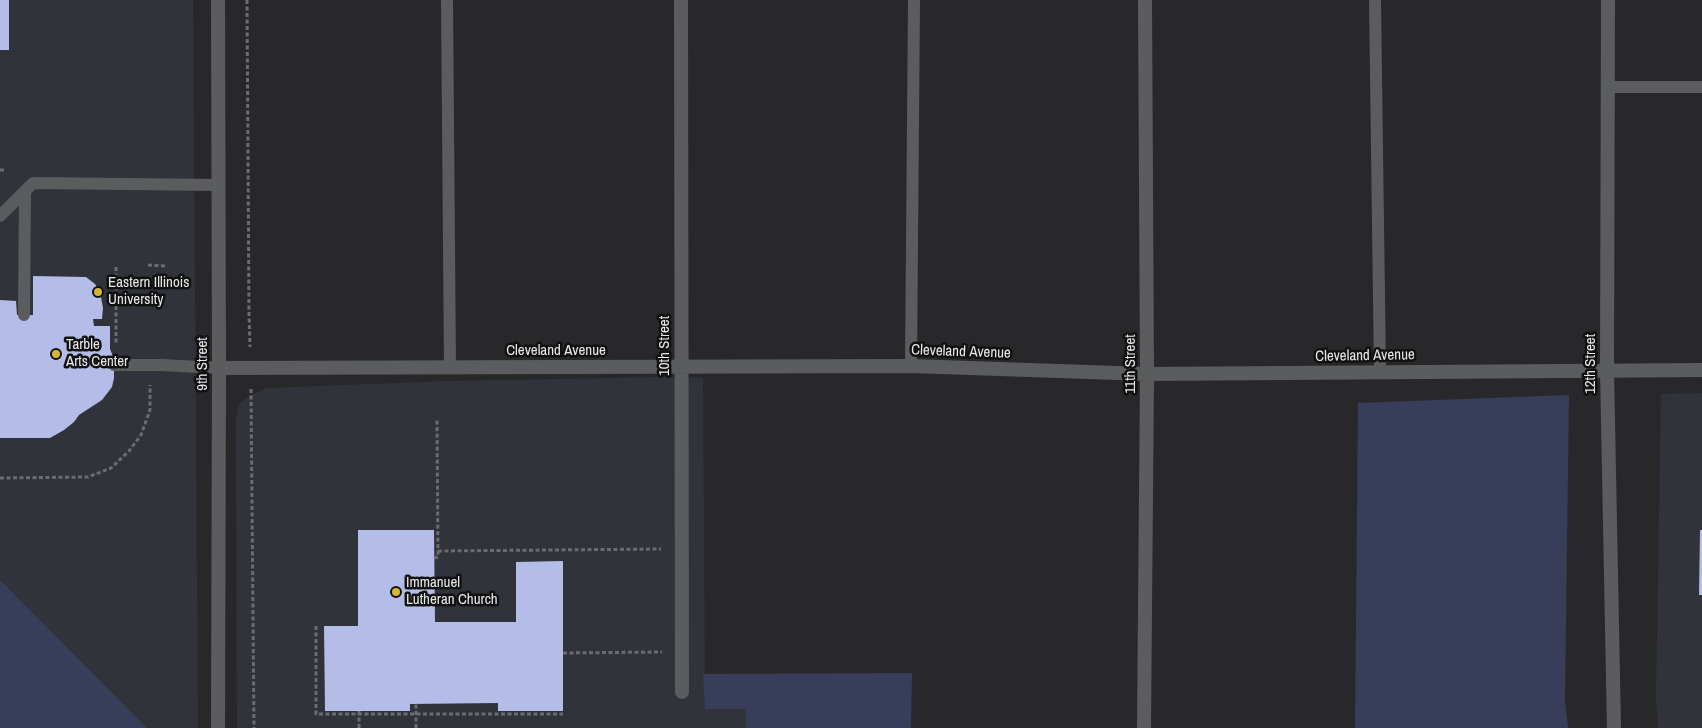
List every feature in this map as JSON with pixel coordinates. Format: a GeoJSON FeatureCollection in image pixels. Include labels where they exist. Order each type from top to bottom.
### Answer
{"type":"FeatureCollection","features":[{"type":"Feature","properties":{"kind":"street","name":"9th Street"},"geometry":{"type":"LineString","coordinates":[[218,0],[218,728]]}},
{"type":"Feature","properties":{"kind":"street","name":"10th Street"},"geometry":{"type":"LineString","coordinates":[[681,0],[682,692]]}},
{"type":"Feature","properties":{"kind":"street","name":"11th Street"},"geometry":{"type":"LineString","coordinates":[[1144,728],[1147,374],[1145,0]]}},
{"type":"Feature","properties":{"kind":"street","name":"12th Street"},"geometry":{"type":"LineString","coordinates":[[1608,0],[1606,370],[1614,728]]}},
{"type":"Feature","properties":{"kind":"street","name":"Cleveland Avenue"},"geometry":{"type":"LineString","coordinates":[[219,368],[911,366],[1147,374],[1702,370]]}},
{"type":"Feature","properties":{"kind":"lane"},"geometry":{"type":"LineString","coordinates":[[447,0],[450,367]]}},
{"type":"Feature","properties":{"kind":"lane"},"geometry":{"type":"LineString","coordinates":[[911,366],[914,0]]}},
{"type":"Feature","properties":{"kind":"lane"},"geometry":{"type":"LineString","coordinates":[[1375,0],[1380,372]]}},
{"type":"Feature","properties":{"kind":"lane"},"geometry":{"type":"LineString","coordinates":[[1608,87],[1702,87]]}},
{"type":"Feature","properties":{"kind":"lane"},"geometry":{"type":"LineString","coordinates":[[0,216],[33,183],[218,185]]}},
{"type":"Feature","properties":{"kind":"lane"},"geometry":{"type":"LineString","coordinates":[[24,191],[24,315]]}},
{"type":"Feature","properties":{"kind":"lane"},"geometry":{"type":"LineString","coordinates":[[115,365],[219,368]]}},
{"type":"Feature","properties":{"kind":"path"},"geometry":{"type":"LineString","coordinates":[[148,265],[164,266]]}},
{"type":"Feature","properties":{"kind":"path"},"geometry":{"type":"LineString","coordinates":[[115,365],[116,267]]}},
{"type":"Feature","properties":{"kind":"path"},"geometry":{"type":"LineString","coordinates":[[0,478],[88,477],[111,468],[129,451],[140,435],[150,410],[150,365]]}},
{"type":"Feature","properties":{"kind":"path"},"geometry":{"type":"LineString","coordinates":[[434,558],[438,557],[437,420]]}},
{"type":"Feature","properties":{"kind":"path"},"geometry":{"type":"LineString","coordinates":[[438,551],[662,549]]}},
{"type":"Feature","properties":{"kind":"path"},"geometry":{"type":"LineString","coordinates":[[316,626],[316,714],[563,714]]}},
{"type":"Feature","properties":{"kind":"path"},"geometry":{"type":"LineString","coordinates":[[563,653],[682,652]]}},
{"type":"Feature","properties":{"kind":"path"},"geometry":{"type":"LineString","coordinates":[[416,704],[416,728]]}},
{"type":"Feature","properties":{"kind":"path"},"geometry":{"type":"LineString","coordinates":[[359,713],[359,728]]}},
{"type":"Feature","properties":{"kind":"shaded area","name":"Eastern Illinois University"},"geometry":{"type":"Polygon","coordinates":[[[0,0],[193,0],[198,728],[0,728],[0,0]]]}},
{"type":"Feature","properties":{"kind":"shaded area"},"geometry":{"type":"Polygon","coordinates":[[[703,378],[705,708],[746,709],[746,728],[237,728],[236,419],[239,405],[247,397],[267,388],[449,381],[703,378]]]}},
{"type":"Feature","properties":{"kind":"shaded area"},"geometry":{"type":"Polygon","coordinates":[[[1702,393],[1702,728],[1658,728],[1656,697],[1661,394],[1702,393]]]}},
{"type":"Feature","properties":{"kind":"shaded area"},"geometry":{"type":"Polygon","coordinates":[[[1569,395],[1565,700],[1568,728],[1355,728],[1358,403],[1569,395]]]}},
{"type":"Feature","properties":{"kind":"shaded area"},"geometry":{"type":"Polygon","coordinates":[[[0,580],[147,728],[0,728],[0,580]]]}},
{"type":"Feature","properties":{"kind":"shaded area"},"geometry":{"type":"Polygon","coordinates":[[[912,673],[911,728],[746,728],[746,709],[705,709],[703,674],[912,673]]]}},
{"type":"Feature","properties":{"kind":"building"},"geometry":{"type":"Polygon","coordinates":[[[0,0],[9,0],[9,50],[0,50],[0,0]]]}},
{"type":"Feature","properties":{"kind":"building","name":"Tarble Arts Center"},"geometry":{"type":"Polygon","coordinates":[[[33,276],[86,277],[95,284],[100,292],[103,308],[102,319],[93,319],[94,326],[110,326],[110,349],[114,359],[114,378],[112,387],[102,400],[79,415],[64,430],[50,438],[0,438],[0,300],[16,301],[17,315],[33,315],[33,276]]]}},
{"type":"Feature","properties":{"kind":"building","name":"Immanuel Lutheran Church"},"geometry":{"type":"Polygon","coordinates":[[[358,530],[434,530],[435,622],[516,622],[516,562],[563,561],[563,711],[498,711],[498,703],[410,704],[410,711],[325,711],[324,626],[358,626],[358,530]]]}},
{"type":"Feature","properties":{"kind":"building"},"geometry":{"type":"Polygon","coordinates":[[[1700,530],[1702,530],[1702,595],[1699,595],[1700,530]]]}},
{"type":"Feature","properties":{"kind":"place","name":"Eastern Illinois University"},"geometry":{"type":"Point","coordinates":[98,292]}},
{"type":"Feature","properties":{"kind":"place","name":"Tarble Arts Center"},"geometry":{"type":"Point","coordinates":[56,354]}},
{"type":"Feature","properties":{"kind":"place","name":"Immanuel Lutheran Church"},"geometry":{"type":"Point","coordinates":[396,592]}}]}
